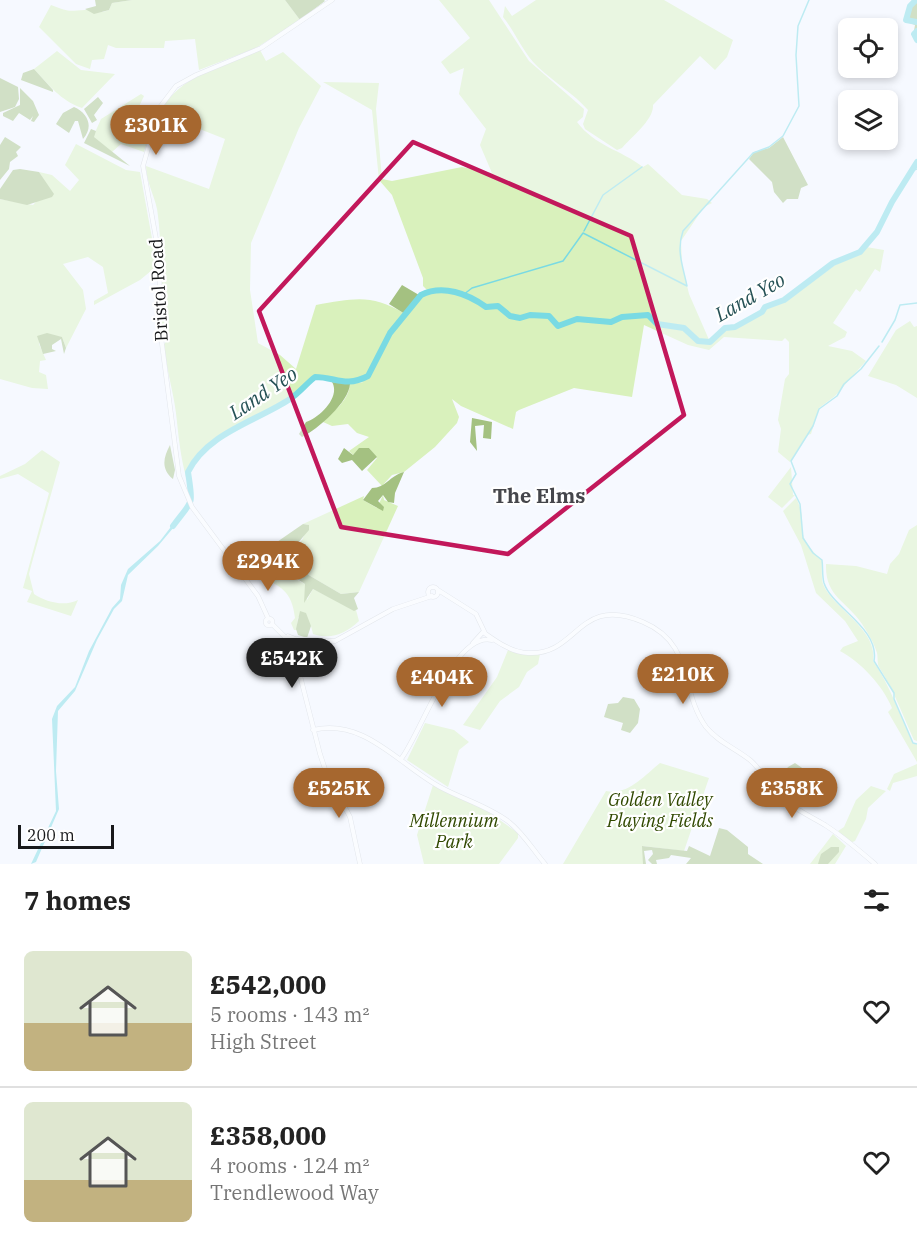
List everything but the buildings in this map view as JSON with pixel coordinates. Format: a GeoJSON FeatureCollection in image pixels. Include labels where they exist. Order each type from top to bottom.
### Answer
{"type":"FeatureCollection","features":[{"type":"Feature","properties":{"kind":"street","name":"Bristol Road"},"geometry":{"type":"LineString","coordinates":[[295,642],[272,624],[266,624],[268,618],[261,600],[186,496],[177,467],[159,321],[160,261],[143,169],[155,119],[165,98],[180,83],[261,48],[332,0]]}},
{"type":"Feature","properties":{"kind":"street"},"geometry":{"type":"LineString","coordinates":[[414,601],[433,586],[452,601],[476,614],[483,636]]}},
{"type":"Feature","properties":{"kind":"street"},"geometry":{"type":"LineString","coordinates":[[433,596],[438,590]]}},
{"type":"Feature","properties":{"kind":"street"},"geometry":{"type":"LineString","coordinates":[[429,591],[433,596]]}},
{"type":"Feature","properties":{"kind":"street"},"geometry":{"type":"LineString","coordinates":[[360,864],[350,817],[326,772],[313,728],[294,654],[295,642],[304,639],[335,641],[383,614],[433,596],[452,601]]}},
{"type":"Feature","properties":{"kind":"street"},"geometry":{"type":"LineString","coordinates":[[483,636],[524,652],[545,650],[559,644],[589,620],[603,614],[622,614],[654,627],[671,641],[681,657],[696,709],[711,733],[752,762],[786,802],[825,825],[875,864]]}},
{"type":"Feature","properties":{"kind":"street"},"geometry":{"type":"LineString","coordinates":[[401,759],[460,654],[483,636]]}},
{"type":"Feature","properties":{"kind":"street"},"geometry":{"type":"LineString","coordinates":[[313,728],[334,728],[360,735],[401,759],[438,786],[503,818],[519,831],[545,864]]}},
{"type":"Feature","properties":{"kind":"highlighted area"},"geometry":{"type":"Polygon","coordinates":[[[413,142],[631,236],[684,415],[508,554],[341,527],[259,311],[413,142]]]}},
{"type":"Feature","properties":{"kind":"green space"},"geometry":{"type":"Polygon","coordinates":[[[95,0],[132,0],[112,3],[109,10],[94,14],[85,9],[96,6],[95,0]]]}},
{"type":"Feature","properties":{"kind":"green space"},"geometry":{"type":"Polygon","coordinates":[[[132,0],[285,0],[300,20],[256,48],[199,70],[195,39],[165,41],[164,48],[116,48],[108,45],[104,59],[92,60],[90,69],[76,64],[39,27],[51,5],[68,10],[101,12],[109,10],[112,3],[132,0]]]}},
{"type":"Feature","properties":{"kind":"green space"},"geometry":{"type":"Polygon","coordinates":[[[285,0],[324,0],[325,1],[300,20],[285,0]]]}},
{"type":"Feature","properties":{"kind":"green space"},"geometry":{"type":"Polygon","coordinates":[[[439,0],[489,0],[529,61],[584,109],[583,117],[577,122],[584,130],[643,167],[648,164],[682,195],[707,199],[712,203],[704,207],[681,241],[682,264],[689,294],[710,342],[725,329],[738,327],[761,314],[767,307],[784,302],[835,265],[866,247],[884,250],[880,272],[875,269],[860,292],[856,289],[833,323],[847,332],[845,337],[828,346],[852,351],[866,361],[835,396],[819,408],[811,434],[807,435],[790,462],[778,452],[781,429],[778,420],[785,379],[789,374],[789,342],[785,338],[782,341],[724,337],[709,350],[688,345],[644,325],[632,397],[574,388],[516,412],[513,429],[461,406],[452,399],[459,417],[457,423],[435,447],[404,472],[392,475],[382,486],[367,470],[377,458],[369,448],[360,448],[353,455],[349,451],[369,437],[357,433],[348,424],[332,426],[323,422],[344,400],[350,384],[364,382],[333,381],[320,376],[306,383],[287,400],[216,441],[194,464],[186,477],[165,354],[164,344],[167,341],[163,338],[157,210],[146,166],[209,189],[225,139],[164,115],[165,113],[161,111],[179,88],[191,80],[218,66],[260,50],[266,61],[283,52],[321,86],[299,128],[251,243],[250,290],[258,343],[280,355],[296,369],[316,305],[362,299],[372,300],[405,314],[421,293],[427,290],[423,286],[423,278],[392,195],[379,180],[372,110],[323,82],[379,83],[376,109],[382,179],[392,181],[462,167],[492,173],[480,145],[486,129],[459,94],[464,68],[450,74],[441,62],[470,38],[439,0]]]}},
{"type":"Feature","properties":{"kind":"green space"},"geometry":{"type":"Polygon","coordinates":[[[536,0],[664,0],[733,40],[727,57],[715,70],[700,56],[653,105],[650,116],[641,128],[622,148],[617,150],[585,129],[583,124],[588,110],[533,61],[503,17],[505,6],[512,16],[536,0]]]}},
{"type":"Feature","properties":{"kind":"green space"},"geometry":{"type":"Polygon","coordinates":[[[912,0],[917,0],[917,40],[913,36],[915,25],[904,21],[912,0]]]}},
{"type":"Feature","properties":{"kind":"green space"},"geometry":{"type":"Polygon","coordinates":[[[57,51],[81,70],[115,74],[82,108],[74,105],[61,97],[34,69],[57,51]]]}},
{"type":"Feature","properties":{"kind":"green space"},"geometry":{"type":"Polygon","coordinates":[[[34,69],[53,92],[21,80],[23,73],[34,69]]]}},
{"type":"Feature","properties":{"kind":"green space"},"geometry":{"type":"Polygon","coordinates":[[[0,78],[18,87],[19,99],[15,107],[0,112],[0,78]]]}},
{"type":"Feature","properties":{"kind":"green space"},"geometry":{"type":"Polygon","coordinates":[[[20,88],[33,101],[39,115],[34,122],[31,121],[33,116],[30,120],[19,113],[13,121],[3,116],[3,113],[20,105],[20,88]]]}},
{"type":"Feature","properties":{"kind":"green space"},"geometry":{"type":"Polygon","coordinates":[[[141,94],[144,96],[131,123],[151,130],[144,152],[121,144],[112,152],[93,137],[101,119],[141,94]]]}},
{"type":"Feature","properties":{"kind":"green space"},"geometry":{"type":"Polygon","coordinates":[[[98,97],[103,103],[94,115],[97,120],[92,123],[84,109],[98,97]]]}},
{"type":"Feature","properties":{"kind":"green space"},"geometry":{"type":"Polygon","coordinates":[[[74,107],[83,113],[88,121],[88,130],[83,139],[78,121],[75,121],[69,133],[56,124],[63,113],[74,107]]]}},
{"type":"Feature","properties":{"kind":"green space"},"geometry":{"type":"Polygon","coordinates":[[[91,129],[96,131],[94,137],[130,166],[84,143],[91,129]]]}},
{"type":"Feature","properties":{"kind":"green space"},"geometry":{"type":"Polygon","coordinates":[[[5,137],[21,147],[16,152],[18,156],[10,162],[9,169],[0,180],[0,145],[5,137]]]}},
{"type":"Feature","properties":{"kind":"green space"},"geometry":{"type":"Polygon","coordinates":[[[783,137],[808,185],[801,188],[798,199],[787,199],[783,203],[774,192],[772,182],[749,159],[754,152],[769,148],[783,137]]]}},
{"type":"Feature","properties":{"kind":"green space"},"geometry":{"type":"Polygon","coordinates":[[[76,144],[126,170],[140,172],[157,266],[140,280],[94,305],[94,301],[108,293],[103,267],[88,257],[63,264],[83,290],[86,309],[66,348],[62,337],[40,335],[39,344],[46,360],[40,361],[39,372],[46,375],[48,389],[32,388],[0,379],[0,199],[33,205],[49,188],[39,172],[52,175],[70,191],[79,180],[65,165],[76,144]]]}},
{"type":"Feature","properties":{"kind":"green space"},"geometry":{"type":"Polygon","coordinates":[[[13,170],[39,172],[54,194],[52,197],[27,205],[0,199],[0,189],[13,170]]]}},
{"type":"Feature","properties":{"kind":"green space"},"geometry":{"type":"Polygon","coordinates":[[[402,285],[419,295],[405,314],[389,304],[402,285]]]}},
{"type":"Feature","properties":{"kind":"green space"},"geometry":{"type":"Polygon","coordinates":[[[910,321],[914,327],[917,326],[917,398],[896,385],[868,376],[896,330],[910,321]]]}},
{"type":"Feature","properties":{"kind":"green space"},"geometry":{"type":"Polygon","coordinates":[[[47,333],[62,337],[66,348],[64,354],[61,339],[52,345],[52,349],[56,351],[43,354],[37,336],[47,333]]]}},
{"type":"Feature","properties":{"kind":"green space"},"geometry":{"type":"Polygon","coordinates":[[[332,382],[350,384],[344,399],[324,421],[302,437],[299,434],[306,422],[322,412],[331,400],[334,394],[332,382]]]}},
{"type":"Feature","properties":{"kind":"green space"},"geometry":{"type":"Polygon","coordinates":[[[472,418],[492,422],[491,439],[483,438],[484,425],[475,426],[477,451],[470,442],[472,418]]]}},
{"type":"Feature","properties":{"kind":"green space"},"geometry":{"type":"Polygon","coordinates":[[[170,445],[175,470],[173,479],[166,471],[164,463],[170,445]]]}},
{"type":"Feature","properties":{"kind":"green space"},"geometry":{"type":"Polygon","coordinates":[[[344,448],[353,455],[359,448],[369,448],[377,457],[362,471],[352,460],[342,463],[338,459],[344,448]]]}},
{"type":"Feature","properties":{"kind":"green space"},"geometry":{"type":"Polygon","coordinates":[[[42,450],[60,462],[29,574],[34,594],[39,597],[61,603],[78,600],[71,616],[27,602],[32,591],[23,588],[49,493],[18,474],[0,479],[0,476],[25,464],[42,450]]]}},
{"type":"Feature","properties":{"kind":"green space"},"geometry":{"type":"Polygon","coordinates":[[[791,467],[793,495],[795,495],[782,508],[768,497],[791,467]]]}},
{"type":"Feature","properties":{"kind":"green space"},"geometry":{"type":"Polygon","coordinates":[[[404,472],[395,493],[394,503],[388,502],[383,495],[378,501],[384,507],[383,511],[363,500],[372,488],[381,486],[404,472]]]}},
{"type":"Feature","properties":{"kind":"green space"},"geometry":{"type":"Polygon","coordinates":[[[383,495],[384,500],[398,506],[359,592],[341,594],[300,570],[291,551],[302,540],[309,525],[303,524],[364,496],[363,500],[377,508],[383,495]]]}},
{"type":"Feature","properties":{"kind":"green space"},"geometry":{"type":"Polygon","coordinates":[[[796,498],[802,516],[803,535],[812,550],[822,560],[823,584],[828,593],[869,639],[873,650],[873,661],[890,691],[913,743],[917,745],[917,762],[888,712],[892,708],[883,691],[863,668],[840,651],[843,647],[858,641],[845,621],[816,593],[801,545],[783,511],[796,498]]]}},
{"type":"Feature","properties":{"kind":"green space"},"geometry":{"type":"Polygon","coordinates":[[[303,524],[309,525],[309,530],[291,551],[300,570],[341,594],[359,592],[354,598],[358,609],[354,611],[313,589],[304,603],[305,584],[285,571],[277,557],[257,567],[258,578],[250,574],[251,565],[261,553],[303,524]]]}},
{"type":"Feature","properties":{"kind":"green space"},"geometry":{"type":"Polygon","coordinates":[[[917,525],[917,741],[914,740],[894,693],[879,667],[877,653],[869,634],[829,584],[826,564],[856,566],[887,574],[909,530],[917,525]]]}},
{"type":"Feature","properties":{"kind":"green space"},"geometry":{"type":"Polygon","coordinates":[[[277,557],[290,576],[305,584],[307,600],[313,589],[356,610],[359,621],[338,635],[320,636],[313,634],[311,626],[298,617],[297,630],[294,630],[291,623],[295,618],[288,595],[273,583],[258,576],[257,567],[277,557]]]}},
{"type":"Feature","properties":{"kind":"green space"},"geometry":{"type":"Polygon","coordinates":[[[300,611],[306,613],[311,626],[307,638],[298,635],[296,629],[300,611]]]}},
{"type":"Feature","properties":{"kind":"green space"},"geometry":{"type":"Polygon","coordinates":[[[508,650],[520,654],[540,654],[538,664],[527,672],[519,687],[500,701],[480,730],[463,725],[497,677],[508,650]]]}},
{"type":"Feature","properties":{"kind":"green space"},"geometry":{"type":"Polygon","coordinates":[[[623,697],[634,699],[640,709],[638,723],[630,733],[621,730],[623,723],[604,717],[608,704],[618,703],[623,697]]]}},
{"type":"Feature","properties":{"kind":"green space"},"geometry":{"type":"Polygon","coordinates":[[[425,723],[454,730],[469,742],[459,750],[448,787],[407,760],[425,723]]]}},
{"type":"Feature","properties":{"kind":"green space","name":"Golden Valley Playing Fields"},"geometry":{"type":"Polygon","coordinates":[[[660,763],[709,778],[684,851],[643,846],[643,864],[563,864],[606,791],[614,792],[628,788],[660,763]]]}},
{"type":"Feature","properties":{"kind":"green space"},"geometry":{"type":"Polygon","coordinates":[[[795,763],[808,772],[790,787],[783,774],[795,763]]]}},
{"type":"Feature","properties":{"kind":"green space"},"geometry":{"type":"Polygon","coordinates":[[[917,764],[917,776],[893,783],[890,791],[887,789],[894,774],[917,764]]]}},
{"type":"Feature","properties":{"kind":"green space","name":"Millennium Park"},"geometry":{"type":"Polygon","coordinates":[[[433,785],[487,811],[518,833],[518,838],[499,864],[424,864],[417,835],[433,785]]]}},
{"type":"Feature","properties":{"kind":"green space"},"geometry":{"type":"Polygon","coordinates":[[[871,786],[886,791],[868,808],[866,819],[855,841],[850,843],[838,831],[844,827],[856,800],[871,786]]]}},
{"type":"Feature","properties":{"kind":"green space"},"geometry":{"type":"Polygon","coordinates":[[[719,828],[727,830],[748,847],[748,854],[763,864],[686,864],[691,858],[671,855],[669,858],[656,860],[657,864],[652,864],[648,860],[653,854],[652,850],[644,851],[646,864],[643,864],[642,846],[687,851],[689,846],[710,856],[719,828]]]}},
{"type":"Feature","properties":{"kind":"green space"},"geometry":{"type":"Polygon","coordinates":[[[833,834],[846,846],[835,864],[810,864],[833,834]]]}},
{"type":"Feature","properties":{"kind":"green space"},"geometry":{"type":"Polygon","coordinates":[[[831,847],[839,847],[839,852],[828,864],[818,864],[821,854],[831,847]]]}},
{"type":"Feature","properties":{"kind":"water"},"geometry":{"type":"Polygon","coordinates":[[[177,519],[179,521],[158,546],[128,575],[122,601],[114,609],[97,640],[75,691],[58,711],[56,771],[59,809],[36,862],[31,864],[56,811],[52,719],[57,706],[75,687],[89,651],[112,608],[120,599],[121,585],[128,569],[160,541],[177,519]]]}},
{"type":"Feature","properties":{"kind":"waterway"},"geometry":{"type":"LineString","coordinates":[[463,295],[472,288],[563,261],[583,233],[687,286],[680,252],[683,231],[753,153],[769,147],[783,136],[799,106],[796,55],[798,26],[809,0]]}},
{"type":"Feature","properties":{"kind":"waterway","name":"Land Yeo"},"geometry":{"type":"LineString","coordinates":[[916,0],[910,6],[906,20],[917,22]]}},
{"type":"Feature","properties":{"kind":"waterway","name":"Land Yeo"},"geometry":{"type":"LineString","coordinates":[[917,31],[914,34],[917,40]]}},
{"type":"Feature","properties":{"kind":"waterway","name":"Land Yeo"},"geometry":{"type":"LineString","coordinates":[[173,526],[190,502],[188,472],[207,447],[234,429],[290,399],[315,377],[347,382],[368,376],[390,333],[421,295],[438,290],[455,292],[486,307],[498,306],[510,316],[520,318],[530,315],[549,316],[558,326],[577,319],[611,322],[622,317],[648,315],[657,324],[684,328],[698,341],[710,342],[725,328],[735,327],[762,312],[765,307],[784,300],[833,263],[860,252],[877,232],[892,202],[917,162]]}},
{"type":"Feature","properties":{"kind":"waterway"},"geometry":{"type":"LineString","coordinates":[[584,231],[603,195],[642,167]]}},
{"type":"Feature","properties":{"kind":"waterway","name":"Land Yeo"},"geometry":{"type":"LineString","coordinates":[[911,171],[917,169]]}},
{"type":"Feature","properties":{"kind":"waterway"},"geometry":{"type":"LineString","coordinates":[[882,342],[895,320],[900,305],[917,303]]}},
{"type":"Feature","properties":{"kind":"waterway"},"geometry":{"type":"LineString","coordinates":[[879,346],[861,369],[844,384],[837,396],[819,409],[813,426],[791,461],[796,474],[790,484],[800,504],[803,538],[813,553],[822,560],[824,583],[836,601],[870,638],[874,649],[874,661],[894,693],[894,699],[913,743],[917,744]]}},
{"type":"Feature","properties":{"kind":"district","name":"The Elms"},"geometry":{"type":"Point","coordinates":[539,496]}}]}
